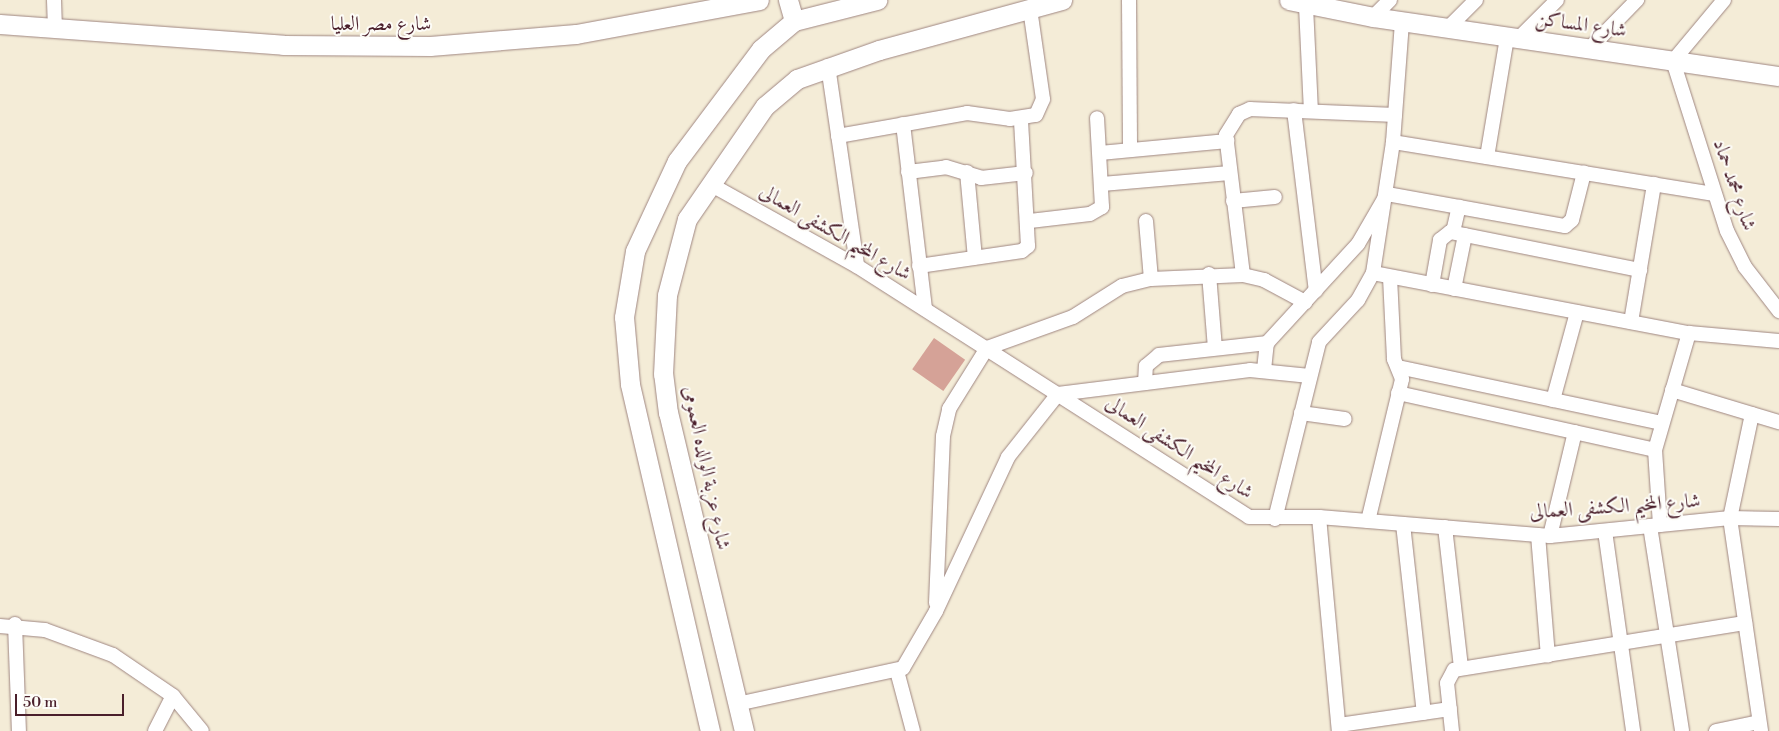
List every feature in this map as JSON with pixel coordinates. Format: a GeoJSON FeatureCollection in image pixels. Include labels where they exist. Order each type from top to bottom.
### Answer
{"type":"FeatureCollection","features":[{"type":"Feature","properties":{"kind":"street"},"geometry":{"type":"LineString","coordinates":[[54,0],[55,28]]}},
{"type":"Feature","properties":{"kind":"street","name":"شارع مصر العليا"},"geometry":{"type":"LineString","coordinates":[[0,24],[283,45],[430,46],[594,31],[759,0]]}},
{"type":"Feature","properties":{"kind":"street"},"geometry":{"type":"LineString","coordinates":[[788,0],[794,22]]}},
{"type":"Feature","properties":{"kind":"street"},"geometry":{"type":"LineString","coordinates":[[710,731],[638,420],[625,351],[624,318],[629,276],[646,220],[688,145],[761,49],[794,22],[877,0]]}},
{"type":"Feature","properties":{"kind":"street","name":"شارع عزبة الوالده العمومى"},"geometry":{"type":"LineString","coordinates":[[744,731],[668,413],[663,364],[667,295],[687,220],[765,106],[798,80],[828,66],[1023,7],[1062,0]]}},
{"type":"Feature","properties":{"kind":"street"},"geometry":{"type":"LineString","coordinates":[[1129,0],[1130,150]]}},
{"type":"Feature","properties":{"kind":"street"},"geometry":{"type":"LineString","coordinates":[[1373,18],[1390,0]]}},
{"type":"Feature","properties":{"kind":"street"},"geometry":{"type":"LineString","coordinates":[[1447,29],[1476,0]]}},
{"type":"Feature","properties":{"kind":"street"},"geometry":{"type":"LineString","coordinates":[[1487,157],[1512,38],[1557,0]]}},
{"type":"Feature","properties":{"kind":"street"},"geometry":{"type":"LineString","coordinates":[[1589,50],[1637,0]]}},
{"type":"Feature","properties":{"kind":"street"},"geometry":{"type":"LineString","coordinates":[[1673,61],[1724,0]]}},
{"type":"Feature","properties":{"kind":"street"},"geometry":{"type":"LineString","coordinates":[[1305,3],[1311,111]]}},
{"type":"Feature","properties":{"kind":"street","name":"شارع المساكن"},"geometry":{"type":"LineString","coordinates":[[1305,3],[1373,18],[1779,76]]}},
{"type":"Feature","properties":{"kind":"street"},"geometry":{"type":"LineString","coordinates":[[838,136],[966,113],[1022,119],[1036,115],[1044,105],[1023,7]]}},
{"type":"Feature","properties":{"kind":"street"},"geometry":{"type":"LineString","coordinates":[[1275,519],[1310,376],[1326,329],[1358,300],[1373,273],[1387,194],[1402,22]]}},
{"type":"Feature","properties":{"kind":"street","name":"شارع محمد حماد"},"geometry":{"type":"LineString","coordinates":[[1673,61],[1714,194],[1745,267],[1779,311]]}},
{"type":"Feature","properties":{"kind":"street"},"geometry":{"type":"LineString","coordinates":[[828,66],[858,266]]}},
{"type":"Feature","properties":{"kind":"street"},"geometry":{"type":"LineString","coordinates":[[1242,276],[1227,141],[1230,123],[1239,114],[1250,109],[1395,115]]}},
{"type":"Feature","properties":{"kind":"street"},"geometry":{"type":"LineString","coordinates":[[1294,110],[1316,291]]}},
{"type":"Feature","properties":{"kind":"street"},"geometry":{"type":"LineString","coordinates":[[1030,221],[1098,212],[1103,201],[1097,118]]}},
{"type":"Feature","properties":{"kind":"street"},"geometry":{"type":"LineString","coordinates":[[919,266],[1022,251],[1031,239],[1022,119]]}},
{"type":"Feature","properties":{"kind":"street"},"geometry":{"type":"LineString","coordinates":[[903,124],[925,309]]}},
{"type":"Feature","properties":{"kind":"street"},"geometry":{"type":"LineString","coordinates":[[1100,153],[1227,141]]}},
{"type":"Feature","properties":{"kind":"street"},"geometry":{"type":"LineString","coordinates":[[1393,142],[1714,194]]}},
{"type":"Feature","properties":{"kind":"street"},"geometry":{"type":"LineString","coordinates":[[908,172],[946,167],[988,178],[1026,173]]}},
{"type":"Feature","properties":{"kind":"street"},"geometry":{"type":"LineString","coordinates":[[967,172],[975,258]]}},
{"type":"Feature","properties":{"kind":"street"},"geometry":{"type":"LineString","coordinates":[[1102,184],[1230,173]]}},
{"type":"Feature","properties":{"kind":"street"},"geometry":{"type":"LineString","coordinates":[[1387,194],[1565,226],[1572,220],[1584,173]]}},
{"type":"Feature","properties":{"kind":"street","name":"شارع المخيم الكشفى العمالى"},"geometry":{"type":"LineString","coordinates":[[710,184],[858,266],[1058,394],[1237,512],[1275,519],[1319,517],[1544,536],[1730,518],[1779,519]]}},
{"type":"Feature","properties":{"kind":"street"},"geometry":{"type":"LineString","coordinates":[[1631,322],[1654,184]]}},
{"type":"Feature","properties":{"kind":"street"},"geometry":{"type":"LineString","coordinates":[[1264,370],[1267,343],[1358,244],[1387,194]]}},
{"type":"Feature","properties":{"kind":"street"},"geometry":{"type":"LineString","coordinates":[[1233,201],[1275,197]]}},
{"type":"Feature","properties":{"kind":"street"},"geometry":{"type":"LineString","coordinates":[[1454,289],[1459,234],[1459,208]]}},
{"type":"Feature","properties":{"kind":"street"},"geometry":{"type":"LineString","coordinates":[[1146,221],[1151,278]]}},
{"type":"Feature","properties":{"kind":"street"},"geometry":{"type":"LineString","coordinates":[[1432,285],[1440,240],[1459,234],[1640,270]]}},
{"type":"Feature","properties":{"kind":"street"},"geometry":{"type":"LineString","coordinates":[[1373,273],[1689,333],[1779,341]]}},
{"type":"Feature","properties":{"kind":"street"},"geometry":{"type":"LineString","coordinates":[[936,611],[942,436],[949,409],[987,348],[1073,317],[1122,286],[1151,278],[1209,274],[1242,276],[1271,283],[1305,302]]}},
{"type":"Feature","properties":{"kind":"street"},"geometry":{"type":"LineString","coordinates":[[1209,274],[1215,348]]}},
{"type":"Feature","properties":{"kind":"street"},"geometry":{"type":"LineString","coordinates":[[1368,521],[1402,379],[1398,367],[1390,277]]}},
{"type":"Feature","properties":{"kind":"street"},"geometry":{"type":"LineString","coordinates":[[1553,400],[1577,312]]}},
{"type":"Feature","properties":{"kind":"street"},"geometry":{"type":"LineString","coordinates":[[1682,731],[1667,636],[1655,526],[1655,450],[1661,423],[1689,333]]}},
{"type":"Feature","properties":{"kind":"street"},"geometry":{"type":"LineString","coordinates":[[1145,383],[1146,366],[1160,354],[1267,343]]}},
{"type":"Feature","properties":{"kind":"street"},"geometry":{"type":"LineString","coordinates":[[1398,367],[1661,423]]}},
{"type":"Feature","properties":{"kind":"street"},"geometry":{"type":"LineString","coordinates":[[738,704],[898,671],[911,659],[936,611],[1008,457],[1058,394],[1264,370],[1310,376]]}},
{"type":"Feature","properties":{"kind":"street"},"geometry":{"type":"LineString","coordinates":[[1672,390],[1779,422]]}},
{"type":"Feature","properties":{"kind":"street"},"geometry":{"type":"LineString","coordinates":[[1398,393],[1655,450]]}},
{"type":"Feature","properties":{"kind":"street"},"geometry":{"type":"LineString","coordinates":[[638,420],[668,413]]}},
{"type":"Feature","properties":{"kind":"street"},"geometry":{"type":"LineString","coordinates":[[1301,413],[1344,420]]}},
{"type":"Feature","properties":{"kind":"street"},"geometry":{"type":"LineString","coordinates":[[1716,731],[1760,726],[1730,518],[1752,414]]}},
{"type":"Feature","properties":{"kind":"street"},"geometry":{"type":"LineString","coordinates":[[1548,656],[1544,536],[1575,432]]}},
{"type":"Feature","properties":{"kind":"street"},"geometry":{"type":"LineString","coordinates":[[1319,517],[1339,728],[1450,709]]}},
{"type":"Feature","properties":{"kind":"street"},"geometry":{"type":"LineString","coordinates":[[1403,524],[1424,713]]}},
{"type":"Feature","properties":{"kind":"street"},"geometry":{"type":"LineString","coordinates":[[1445,527],[1461,668]]}},
{"type":"Feature","properties":{"kind":"street"},"geometry":{"type":"LineString","coordinates":[[1605,531],[1633,731]]}},
{"type":"Feature","properties":{"kind":"street"},"geometry":{"type":"LineString","coordinates":[[686,626],[717,619]]}},
{"type":"Feature","properties":{"kind":"street"},"geometry":{"type":"LineString","coordinates":[[1452,731],[1448,676],[1461,668],[1621,646],[1744,623]]}},
{"type":"Feature","properties":{"kind":"street"},"geometry":{"type":"LineString","coordinates":[[15,624],[19,731]]}},
{"type":"Feature","properties":{"kind":"street"},"geometry":{"type":"LineString","coordinates":[[0,626],[15,624],[97,647],[174,696],[202,731]]}},
{"type":"Feature","properties":{"kind":"street"},"geometry":{"type":"LineString","coordinates":[[898,671],[913,731]]}},
{"type":"Feature","properties":{"kind":"street"},"geometry":{"type":"LineString","coordinates":[[155,731],[174,696]]}},
{"type":"Feature","properties":{"kind":"building"},"geometry":{"type":"Polygon","coordinates":[[[934,338],[965,360],[943,391],[912,369],[934,338]]]}}]}
